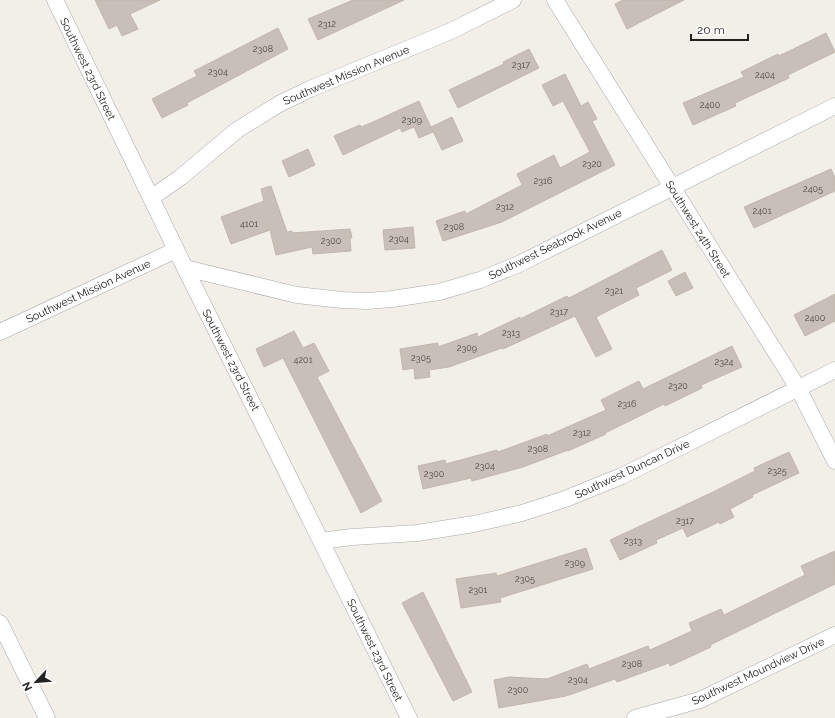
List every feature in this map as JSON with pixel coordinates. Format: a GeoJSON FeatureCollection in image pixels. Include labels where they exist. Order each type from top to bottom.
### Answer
{"type":"FeatureCollection","features":[{"type":"Feature","properties":{"kind":"street","name":"Southwest 23rd Street"},"geometry":{"type":"LineString","coordinates":[[55,0],[176,250],[409,718]]}},
{"type":"Feature","properties":{"kind":"street","name":"Southwest Mission Avenue"},"geometry":{"type":"LineString","coordinates":[[151,198],[181,177],[237,130],[279,104],[310,89],[451,31],[513,0]]}},
{"type":"Feature","properties":{"kind":"street","name":"Southwest 24th Street"},"geometry":{"type":"LineString","coordinates":[[555,0],[798,388],[835,461]]}},
{"type":"Feature","properties":{"kind":"street","name":"Southwest Seabrook Avenue"},"geometry":{"type":"LineString","coordinates":[[185,268],[297,295],[342,300],[367,301],[418,296],[439,292],[480,280],[512,266],[835,106]]}},
{"type":"Feature","properties":{"kind":"street","name":"Southwest Mission Avenue"},"geometry":{"type":"LineString","coordinates":[[0,332],[176,250]]}},
{"type":"Feature","properties":{"kind":"street","name":"Southwest Duncan Drive"},"geometry":{"type":"LineString","coordinates":[[321,541],[352,537],[417,533],[474,524],[522,513],[565,499],[622,476],[835,370]]}},
{"type":"Feature","properties":{"kind":"street"},"geometry":{"type":"LineString","coordinates":[[0,622],[47,718]]}},
{"type":"Feature","properties":{"kind":"street","name":"Southwest Moundview Drive"},"geometry":{"type":"LineString","coordinates":[[635,718],[700,700],[835,635]]}},
{"type":"Feature","properties":{"kind":"building"},"geometry":{"type":"Polygon","coordinates":[[[95,0],[160,0],[130,14],[138,29],[122,36],[117,25],[109,29],[95,0]]]}},
{"type":"Feature","properties":{"kind":"building"},"geometry":{"type":"Polygon","coordinates":[[[353,0],[404,0],[318,40],[308,19],[353,0]]]}},
{"type":"Feature","properties":{"kind":"building"},"geometry":{"type":"Polygon","coordinates":[[[623,0],[684,0],[627,29],[615,4],[623,0]]]}},
{"type":"Feature","properties":{"kind":"building"},"geometry":{"type":"Polygon","coordinates":[[[278,28],[288,49],[162,118],[152,99],[197,76],[194,71],[278,28]]]}},
{"type":"Feature","properties":{"kind":"building"},"geometry":{"type":"Polygon","coordinates":[[[826,33],[835,52],[788,75],[789,78],[735,103],[736,106],[693,125],[683,103],[744,77],[741,72],[778,54],[779,56],[826,33]]]}},
{"type":"Feature","properties":{"kind":"building"},"geometry":{"type":"Polygon","coordinates":[[[529,49],[539,68],[458,108],[449,90],[504,64],[503,62],[529,49]]]}},
{"type":"Feature","properties":{"kind":"building"},"geometry":{"type":"Polygon","coordinates":[[[565,74],[581,106],[588,102],[597,119],[592,121],[615,165],[502,222],[443,241],[436,221],[465,211],[466,214],[522,185],[517,174],[554,155],[560,168],[590,152],[563,101],[553,106],[542,85],[565,74]]]}},
{"type":"Feature","properties":{"kind":"building"},"geometry":{"type":"Polygon","coordinates":[[[419,101],[433,132],[419,138],[414,127],[402,132],[400,128],[343,155],[334,136],[360,125],[361,127],[419,101]]]}},
{"type":"Feature","properties":{"kind":"building"},"geometry":{"type":"Polygon","coordinates":[[[452,117],[463,141],[442,150],[431,127],[452,117]]]}},
{"type":"Feature","properties":{"kind":"building"},"geometry":{"type":"Polygon","coordinates":[[[308,149],[315,165],[289,177],[282,161],[308,149]]]}},
{"type":"Feature","properties":{"kind":"building"},"geometry":{"type":"Polygon","coordinates":[[[831,169],[835,178],[835,191],[754,228],[744,207],[831,169]]]}},
{"type":"Feature","properties":{"kind":"building"},"geometry":{"type":"Polygon","coordinates":[[[271,186],[287,232],[292,231],[292,233],[350,229],[352,238],[350,238],[351,251],[313,254],[312,247],[276,255],[270,230],[231,244],[221,217],[264,201],[261,189],[271,186]]]}},
{"type":"Feature","properties":{"kind":"building"},"geometry":{"type":"Polygon","coordinates":[[[413,227],[415,248],[385,250],[383,230],[413,227]]]}},
{"type":"Feature","properties":{"kind":"building"},"geometry":{"type":"Polygon","coordinates":[[[662,250],[672,270],[636,288],[639,295],[596,317],[612,349],[596,357],[575,316],[503,349],[502,348],[449,367],[429,370],[430,377],[415,379],[414,368],[403,370],[400,349],[438,343],[438,347],[477,333],[478,337],[520,317],[520,319],[567,296],[569,298],[662,250]]]}},
{"type":"Feature","properties":{"kind":"building"},"geometry":{"type":"Polygon","coordinates":[[[685,272],[693,288],[676,296],[668,281],[685,272]]]}},
{"type":"Feature","properties":{"kind":"building"},"geometry":{"type":"Polygon","coordinates":[[[835,294],[835,321],[805,336],[794,315],[835,294]]]}},
{"type":"Feature","properties":{"kind":"building"},"geometry":{"type":"Polygon","coordinates":[[[294,331],[303,348],[314,343],[329,371],[317,377],[382,501],[361,513],[283,358],[264,367],[256,349],[294,331]]]}},
{"type":"Feature","properties":{"kind":"building"},"geometry":{"type":"Polygon","coordinates":[[[732,346],[742,367],[701,385],[702,388],[665,406],[664,404],[605,433],[606,434],[568,451],[523,467],[472,481],[471,478],[423,489],[418,466],[445,460],[446,464],[497,450],[498,452],[547,434],[547,436],[606,410],[601,400],[639,381],[643,389],[732,346]]]}},
{"type":"Feature","properties":{"kind":"building"},"geometry":{"type":"Polygon","coordinates":[[[789,452],[799,473],[752,495],[753,497],[730,509],[734,517],[720,524],[719,522],[687,537],[683,528],[656,540],[657,543],[620,560],[610,540],[711,493],[755,471],[754,468],[789,452]]]}},
{"type":"Feature","properties":{"kind":"building"},"geometry":{"type":"Polygon","coordinates":[[[586,548],[593,569],[500,598],[501,602],[461,608],[456,579],[496,573],[497,576],[586,548]]]}},
{"type":"Feature","properties":{"kind":"building"},"geometry":{"type":"Polygon","coordinates":[[[835,551],[835,584],[710,645],[711,647],[670,666],[669,663],[617,682],[615,679],[566,696],[499,708],[494,680],[509,677],[547,679],[587,664],[589,669],[648,646],[650,650],[692,631],[689,623],[721,609],[724,615],[805,575],[801,566],[835,551]]]}},
{"type":"Feature","properties":{"kind":"building"},"geometry":{"type":"Polygon","coordinates":[[[423,592],[472,692],[453,701],[402,603],[423,592]]]}}]}
